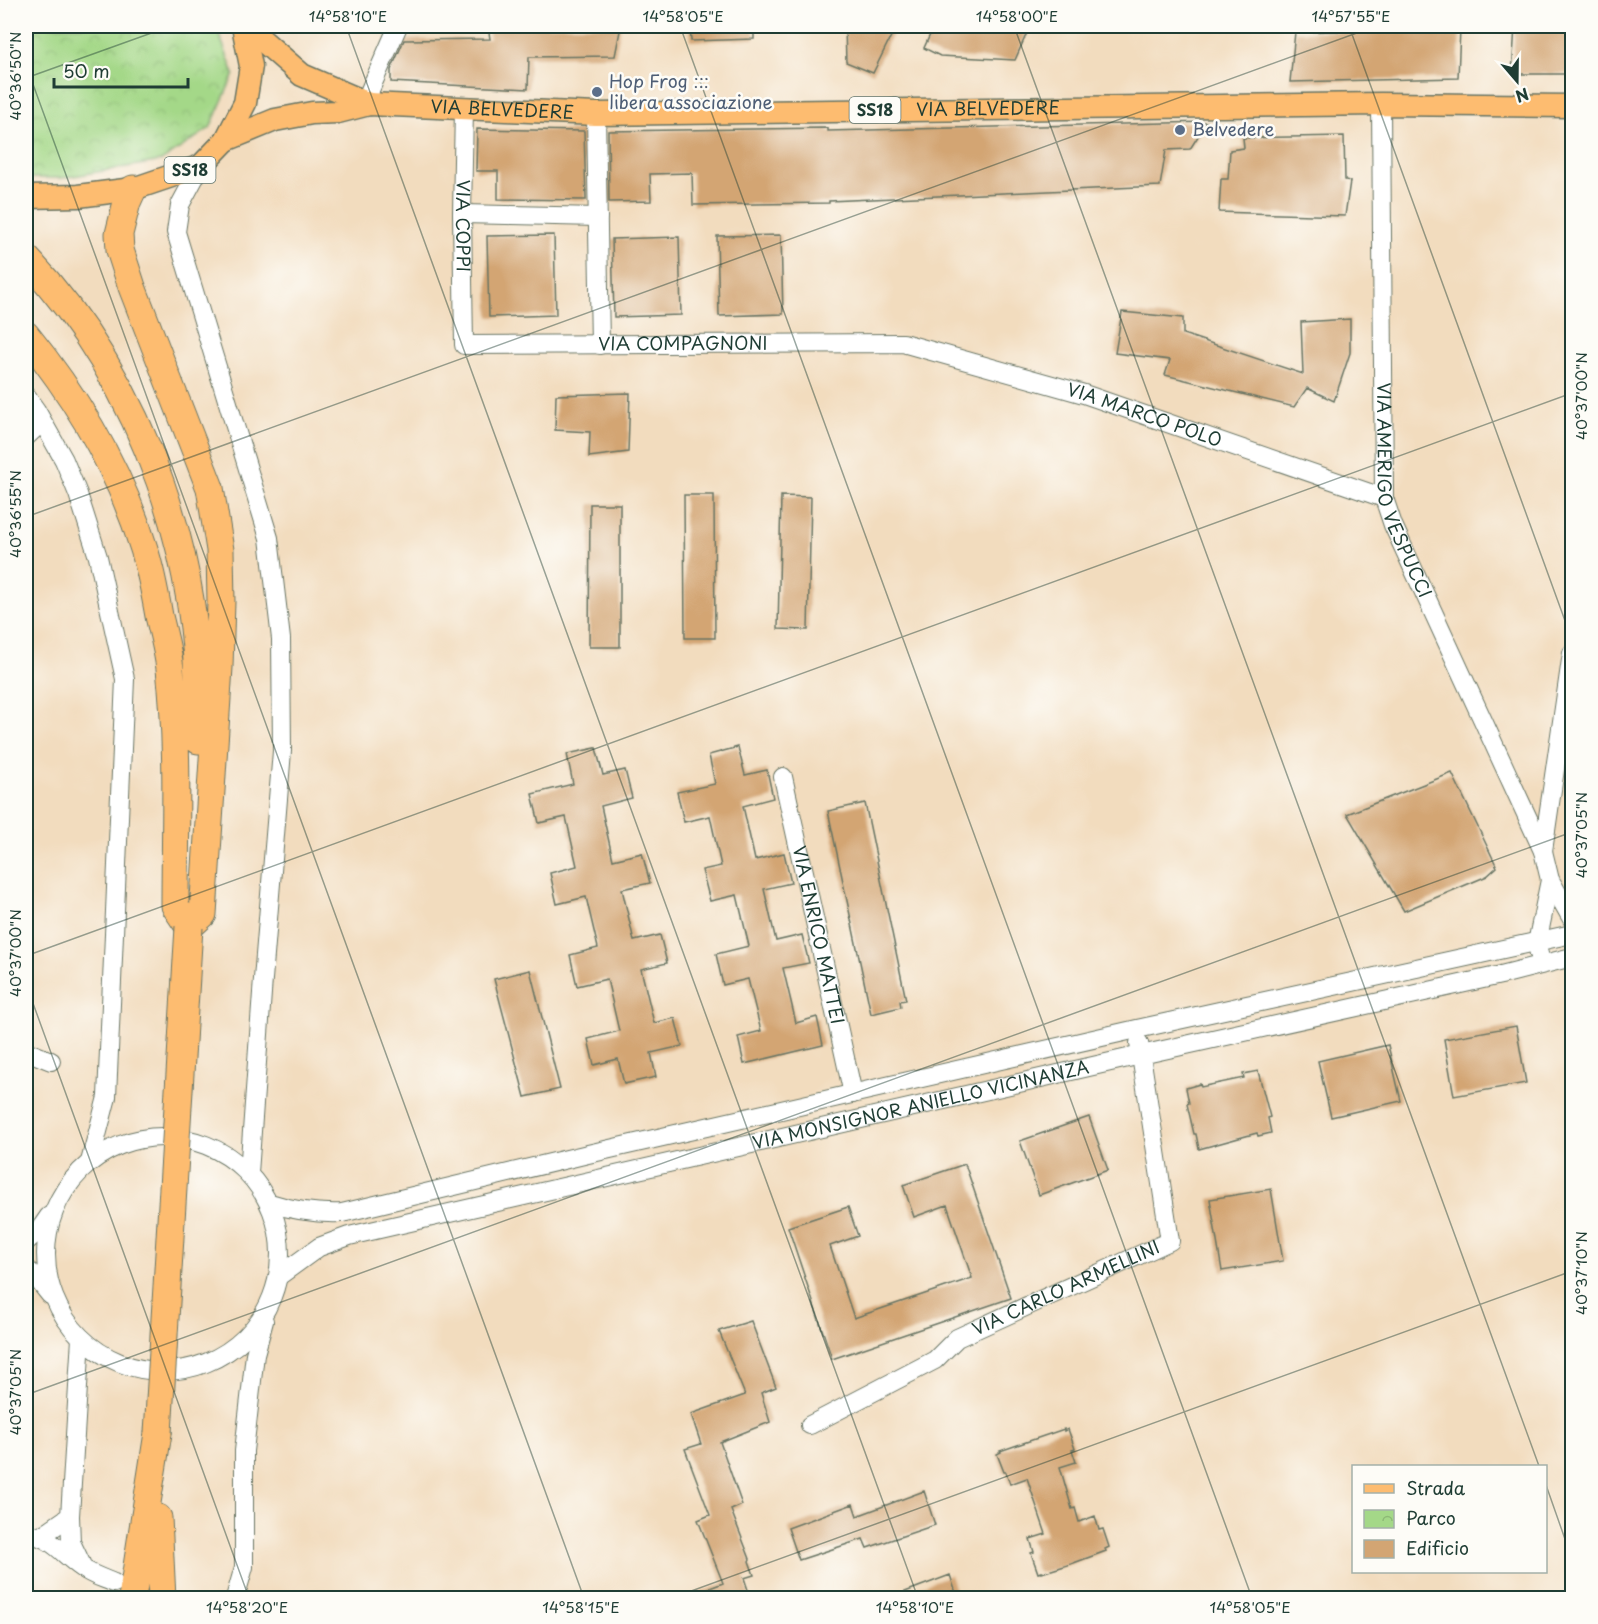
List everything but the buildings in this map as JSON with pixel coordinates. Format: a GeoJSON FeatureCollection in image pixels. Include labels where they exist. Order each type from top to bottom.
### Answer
{"type":"FeatureCollection","features":[{"type":"Feature","properties":{"kind":"highway"},"geometry":{"type":"LineString","coordinates":[[133,189],[127,201],[119,234],[120,250],[132,287],[210,488],[220,550],[219,667],[203,914],[189,927]]}},
{"type":"Feature","properties":{"kind":"highway"},"geometry":{"type":"LineString","coordinates":[[30,263],[73,315],[99,354],[146,443],[174,526],[189,592],[199,720],[189,927],[158,1433],[158,1549],[155,1599]]}},
{"type":"Feature","properties":{"kind":"highway"},"geometry":{"type":"LineString","coordinates":[[26,335],[57,375],[92,430],[131,512],[145,550],[170,666],[174,716],[175,906],[189,927]]}},
{"type":"Feature","properties":{"kind":"highway"},"geometry":{"type":"LineString","coordinates":[[123,1591],[158,1433]]}},
{"type":"Feature","properties":{"kind":"highway"},"geometry":{"type":"LineString","coordinates":[[158,1549],[162,1599]]}},
{"type":"Feature","properties":{"kind":"main road","name":"SS18"},"geometry":{"type":"LineString","coordinates":[[245,26],[302,75],[369,104]]}},
{"type":"Feature","properties":{"kind":"main road","name":"SS18"},"geometry":{"type":"LineString","coordinates":[[26,197],[78,196],[133,189],[201,166],[226,140],[245,103],[251,66],[245,26]]}},
{"type":"Feature","properties":{"kind":"main road","name":"SS18"},"geometry":{"type":"LineString","coordinates":[[226,140],[275,120],[312,113],[338,112],[369,104]]}},
{"type":"Feature","properties":{"kind":"main road","name":"VIA BELVEDERE"},"geometry":{"type":"LineString","coordinates":[[369,104],[596,114],[1381,104],[1572,105]]}},
{"type":"Feature","properties":{"kind":"street"},"geometry":{"type":"LineString","coordinates":[[369,104],[370,90],[398,26]]}},
{"type":"Feature","properties":{"kind":"street","name":"VIA AMERIGO VESPUCCI"},"geometry":{"type":"LineString","coordinates":[[1381,104],[1384,498],[1393,525],[1542,851]]}},
{"type":"Feature","properties":{"kind":"street","name":"VIA COPPI"},"geometry":{"type":"LineString","coordinates":[[464,108],[462,214],[464,345]]}},
{"type":"Feature","properties":{"kind":"street"},"geometry":{"type":"LineString","coordinates":[[596,114],[600,345]]}},
{"type":"Feature","properties":{"kind":"street"},"geometry":{"type":"LineString","coordinates":[[201,166],[180,206],[176,232],[269,538],[281,639],[282,751],[262,979],[249,1173]]}},
{"type":"Feature","properties":{"kind":"street"},"geometry":{"type":"LineString","coordinates":[[462,214],[598,217]]}},
{"type":"Feature","properties":{"kind":"street","name":"VIA MARCO POLO"},"geometry":{"type":"LineString","coordinates":[[903,343],[1084,394],[1384,498]]}},
{"type":"Feature","properties":{"kind":"street","name":"VIA COMPAGNONI"},"geometry":{"type":"LineString","coordinates":[[464,345],[903,343]]}},
{"type":"Feature","properties":{"kind":"street"},"geometry":{"type":"LineString","coordinates":[[35,409],[64,460],[78,494],[98,557],[125,679],[106,1097],[90,1162]]}},
{"type":"Feature","properties":{"kind":"street"},"geometry":{"type":"LineString","coordinates":[[26,437],[35,409]]}},
{"type":"Feature","properties":{"kind":"street"},"geometry":{"type":"LineString","coordinates":[[1572,653],[1542,851],[1550,880],[1572,919]]}},
{"type":"Feature","properties":{"kind":"street","name":"VIA ENRICO MATTEI"},"geometry":{"type":"LineString","coordinates":[[783,777],[853,1094]]}},
{"type":"Feature","properties":{"kind":"street"},"geometry":{"type":"LineString","coordinates":[[1541,964],[1537,943],[1550,880]]}},
{"type":"Feature","properties":{"kind":"street","name":"VIA MONSIGNOR ANIELLO VICINANZA"},"geometry":{"type":"LineString","coordinates":[[270,1203],[295,1211],[318,1214],[342,1213],[588,1154],[1137,1029],[1572,934]]}},
{"type":"Feature","properties":{"kind":"street","name":"VIA MONSIGNOR ANIELLO VICINANZA"},"geometry":{"type":"LineString","coordinates":[[279,1276],[319,1247],[349,1236],[1572,957]]}},
{"type":"Feature","properties":{"kind":"street","name":"VIA CARLO ARMELLINI"},"geometry":{"type":"LineString","coordinates":[[810,1425],[935,1360],[957,1338],[1170,1241],[1137,1029]]}},
{"type":"Feature","properties":{"kind":"street"},"geometry":{"type":"LineString","coordinates":[[26,1051],[51,1061]]}},
{"type":"Feature","properties":{"kind":"street"},"geometry":{"type":"LineString","coordinates":[[26,1242],[40,1229],[71,1182],[90,1162],[114,1148],[141,1139],[166,1137],[190,1140],[214,1148],[236,1161],[249,1173],[270,1203],[280,1239],[279,1276],[268,1308],[254,1365],[244,1451],[244,1567],[235,1599]]}},
{"type":"Feature","properties":{"kind":"street"},"geometry":{"type":"LineString","coordinates":[[55,1301],[48,1279],[46,1257],[48,1230],[57,1204]]}},
{"type":"Feature","properties":{"kind":"street"},"geometry":{"type":"LineString","coordinates":[[26,1269],[34,1275],[55,1301],[66,1321],[81,1338],[99,1353],[120,1364],[146,1370],[172,1371],[198,1366],[222,1356],[248,1335],[268,1308]]}},
{"type":"Feature","properties":{"kind":"street"},"geometry":{"type":"LineString","coordinates":[[81,1338],[70,1516],[71,1542],[86,1570]]}},
{"type":"Feature","properties":{"kind":"street"},"geometry":{"type":"LineString","coordinates":[[33,1535],[70,1516]]}},
{"type":"Feature","properties":{"kind":"street"},"geometry":{"type":"LineString","coordinates":[[33,1535],[61,1550],[86,1570],[123,1591]]}},
{"type":"Feature","properties":{"kind":"green space"},"geometry":{"type":"Polygon","coordinates":[[[26,26],[216,26],[234,74],[210,128],[161,161],[62,178],[26,178],[26,26]]]}},
{"type":"Feature","properties":{"kind":"place","name":"Hop Frog ::: libera associazione"},"geometry":{"type":"Point","coordinates":[597,92]}},
{"type":"Feature","properties":{"kind":"place","name":"Belvedere"},"geometry":{"type":"Point","coordinates":[1180,130]}}]}
